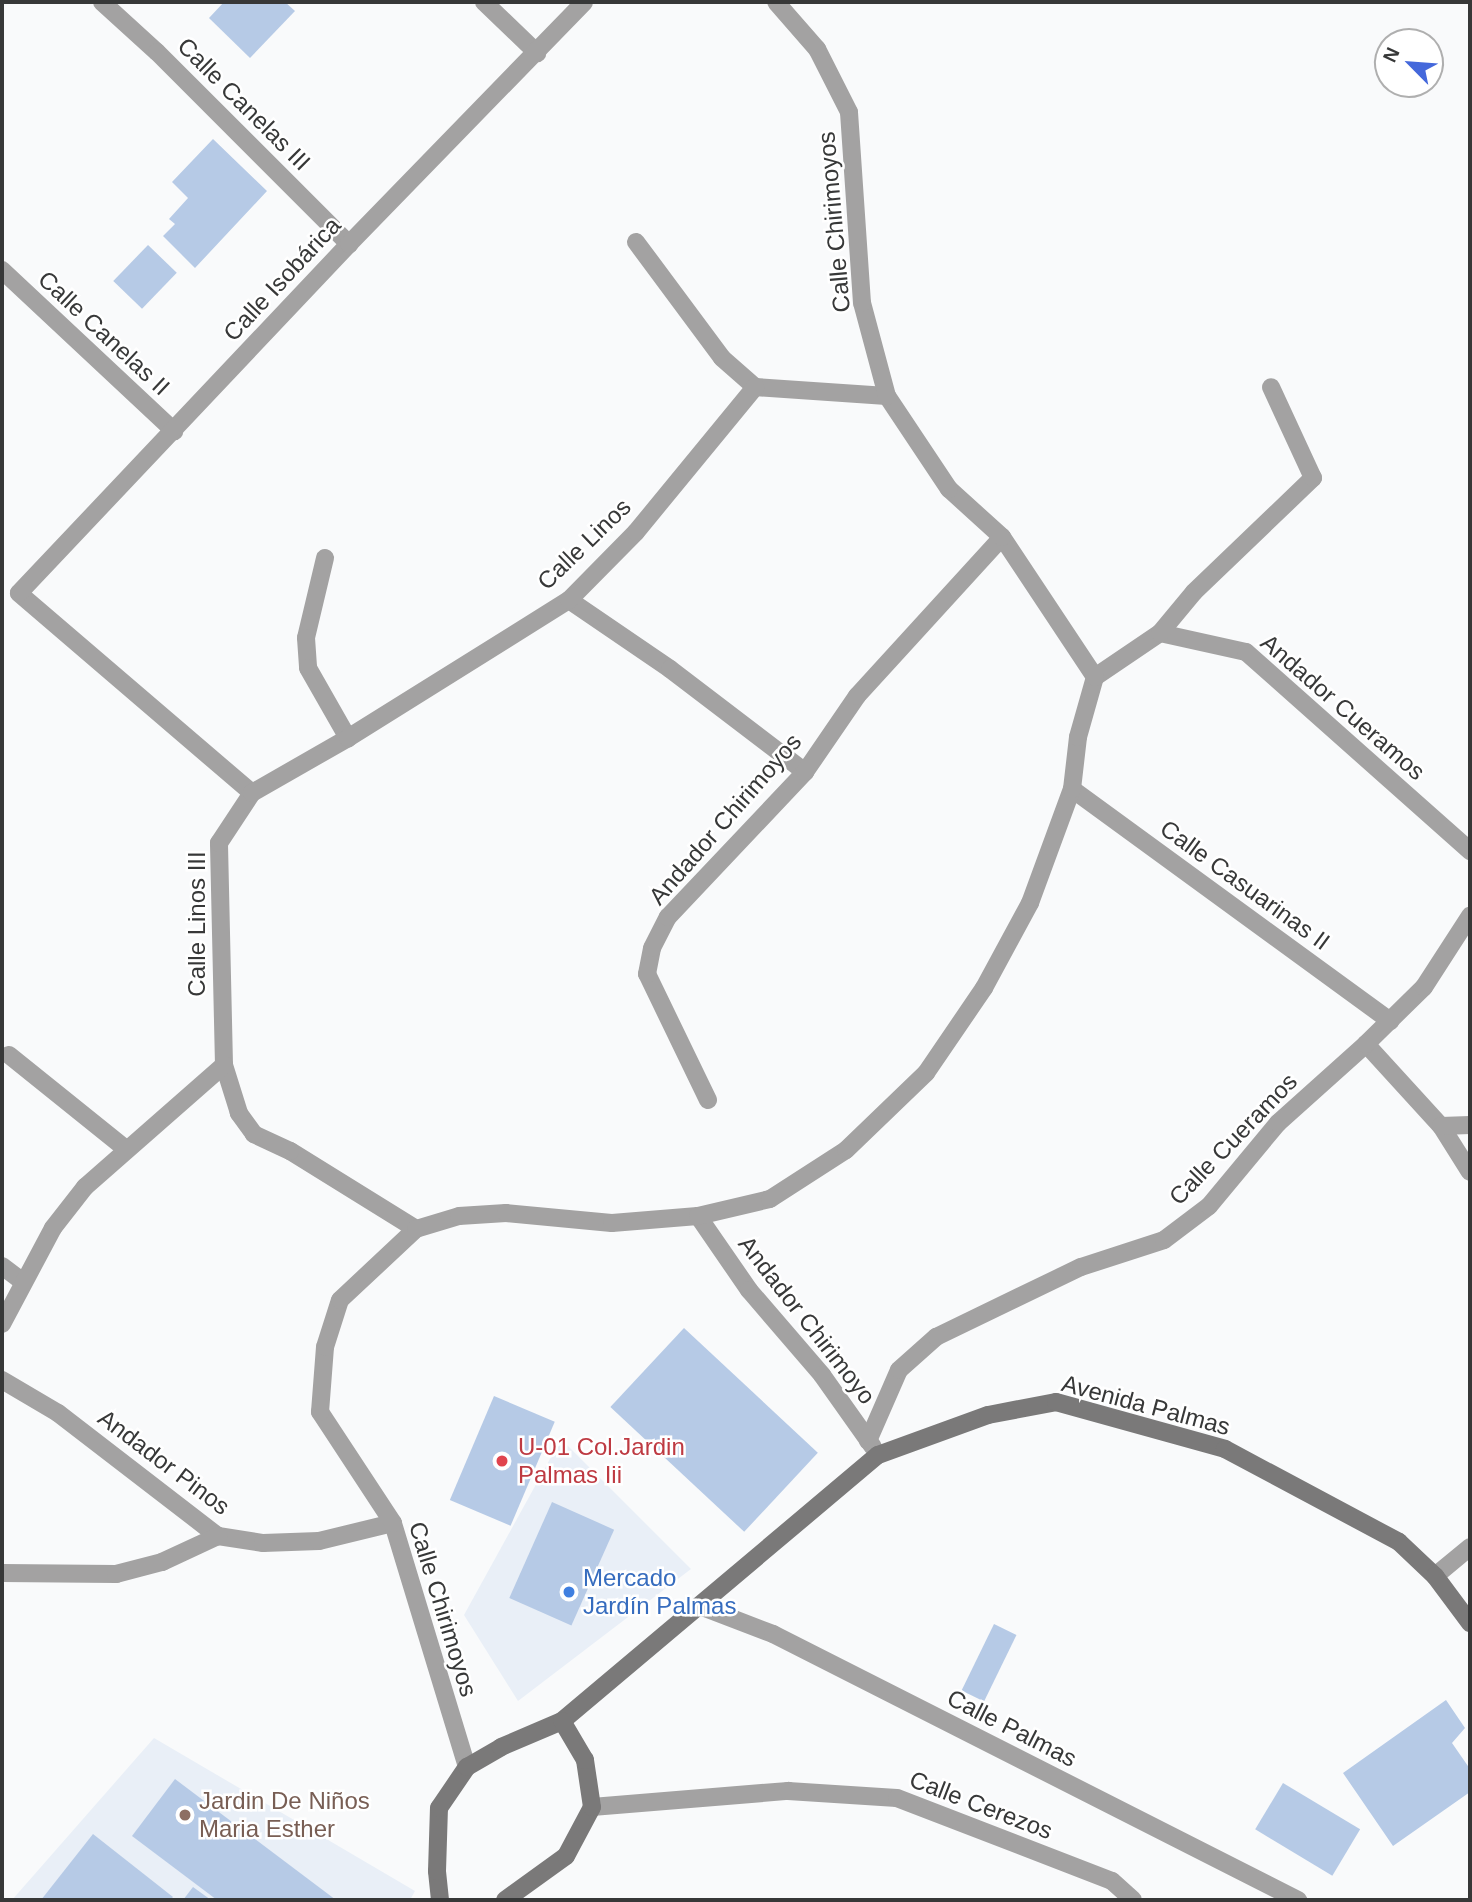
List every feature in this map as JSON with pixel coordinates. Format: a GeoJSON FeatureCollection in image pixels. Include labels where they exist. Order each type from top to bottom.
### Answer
{"type":"FeatureCollection","features":[{"type":"Feature","properties":{"kind":"main road","name":"Avenida Palmas"},"geometry":{"type":"LineString","coordinates":[[440,1900],[437,1871],[439,1808],[467,1767],[501,1746],[562,1721],[700,1606],[873,1448],[988,1415],[1056,1402],[1225,1448],[1399,1542],[1435,1576],[1470,1623]]}},
{"type":"Feature","properties":{"kind":"main road"},"geometry":{"type":"LineString","coordinates":[[505,1900],[566,1856],[592,1807],[585,1760],[562,1721]]}},
{"type":"Feature","properties":{"kind":"street","name":"Calle Canelas III"},"geometry":{"type":"LineString","coordinates":[[102,2],[157,52],[349,244]]}},
{"type":"Feature","properties":{"kind":"street"},"geometry":{"type":"LineString","coordinates":[[484,2],[537,53]]}},
{"type":"Feature","properties":{"kind":"street","name":"Calle Isobárica"},"geometry":{"type":"LineString","coordinates":[[252,793],[19,593],[349,244],[584,2]]}},
{"type":"Feature","properties":{"kind":"street","name":"Calle Chirimoyos"},"geometry":{"type":"LineString","coordinates":[[467,1767],[393,1523],[320,1412],[325,1347],[340,1300],[416,1229],[459,1216],[506,1213],[611,1223],[698,1216],[770,1199],[846,1150],[926,1073],[984,988],[1030,903],[1072,789],[1077,737],[1095,677],[1002,537],[949,489],[887,396],[862,303],[849,112],[817,49],[776,2]]}},
{"type":"Feature","properties":{"kind":"street"},"geometry":{"type":"LineString","coordinates":[[636,242],[722,358],[755,387],[887,396]]}},
{"type":"Feature","properties":{"kind":"street","name":"Calle Canelas II"},"geometry":{"type":"LineString","coordinates":[[2,270],[174,431]]}},
{"type":"Feature","properties":{"kind":"street","name":"Calle Linos"},"geometry":{"type":"LineString","coordinates":[[252,793],[348,738],[569,600],[636,531],[755,387]]}},
{"type":"Feature","properties":{"kind":"street"},"geometry":{"type":"LineString","coordinates":[[1095,677],[1160,633],[1194,592],[1313,478],[1271,387]]}},
{"type":"Feature","properties":{"kind":"street","name":"Andador Chirimoyos"},"geometry":{"type":"LineString","coordinates":[[708,1100],[648,974],[652,948],[668,917],[804,772],[857,696],[1002,537]]}},
{"type":"Feature","properties":{"kind":"street"},"geometry":{"type":"LineString","coordinates":[[325,558],[306,638],[307,668],[348,738]]}},
{"type":"Feature","properties":{"kind":"street"},"geometry":{"type":"LineString","coordinates":[[569,600],[670,669],[804,772]]}},
{"type":"Feature","properties":{"kind":"street","name":"Andador Cueramos"},"geometry":{"type":"LineString","coordinates":[[1160,633],[1246,652],[1470,852]]}},
{"type":"Feature","properties":{"kind":"street","name":"Calle Casuarinas II"},"geometry":{"type":"LineString","coordinates":[[1072,789],[1390,1021]]}},
{"type":"Feature","properties":{"kind":"street","name":"Calle Linos III"},"geometry":{"type":"LineString","coordinates":[[252,793],[219,843],[224,1065],[239,1113],[254,1134],[290,1151],[416,1229]]}},
{"type":"Feature","properties":{"kind":"street","name":"Calle Cueramos"},"geometry":{"type":"LineString","coordinates":[[873,1448],[899,1370],[936,1337],[1081,1267],[1164,1240],[1209,1206],[1278,1123],[1366,1044],[1424,986],[1470,916]]}},
{"type":"Feature","properties":{"kind":"street"},"geometry":{"type":"LineString","coordinates":[[1366,1044],[1441,1126],[1470,1172]]}},
{"type":"Feature","properties":{"kind":"street"},"geometry":{"type":"LineString","coordinates":[[9,1055],[126,1149]]}},
{"type":"Feature","properties":{"kind":"street"},"geometry":{"type":"LineString","coordinates":[[2,1324],[22,1281],[53,1228],[85,1187],[224,1065]]}},
{"type":"Feature","properties":{"kind":"street"},"geometry":{"type":"LineString","coordinates":[[1441,1126],[1470,1125]]}},
{"type":"Feature","properties":{"kind":"street","name":"Andador Chirimoyo"},"geometry":{"type":"LineString","coordinates":[[698,1216],[749,1290],[822,1375],[873,1448]]}},
{"type":"Feature","properties":{"kind":"street"},"geometry":{"type":"LineString","coordinates":[[2,1266],[22,1281]]}},
{"type":"Feature","properties":{"kind":"street","name":"Andador Pinos"},"geometry":{"type":"LineString","coordinates":[[2,1380],[58,1413],[218,1536],[263,1543],[319,1541],[393,1523]]}},
{"type":"Feature","properties":{"kind":"street"},"geometry":{"type":"LineString","coordinates":[[2,1573],[116,1574],[162,1562],[218,1536]]}},
{"type":"Feature","properties":{"kind":"street"},"geometry":{"type":"LineString","coordinates":[[1435,1576],[1470,1547]]}},
{"type":"Feature","properties":{"kind":"street","name":"Calle Palmas"},"geometry":{"type":"LineString","coordinates":[[700,1606],[773,1634],[1298,1900]]}},
{"type":"Feature","properties":{"kind":"street","name":"Calle Cerezos"},"geometry":{"type":"LineString","coordinates":[[592,1807],[788,1791],[897,1798],[1112,1881],[1133,1900]]}},
{"type":"Feature","properties":{"kind":"shaded area","name":"Mercado Jardín Palmas"},"geometry":{"type":"Polygon","coordinates":[[[561,1439],[691,1569],[518,1701],[464,1615],[561,1439]]]}},
{"type":"Feature","properties":{"kind":"shaded area","name":"Jardin De Niños Maria Esther"},"geometry":{"type":"Polygon","coordinates":[[[154,1738],[415,1891],[410,1900],[12,1900],[154,1738]]]}},
{"type":"Feature","properties":{"kind":"building"},"geometry":{"type":"Polygon","coordinates":[[[224,2],[285,2],[295,11],[250,58],[209,18],[224,2]]]}},
{"type":"Feature","properties":{"kind":"building"},"geometry":{"type":"Polygon","coordinates":[[[213,139],[267,191],[195,268],[163,236],[175,224],[169,219],[188,198],[172,182],[213,139]]]}},
{"type":"Feature","properties":{"kind":"building"},"geometry":{"type":"Polygon","coordinates":[[[148,245],[177,273],[142,309],[113,281],[148,245]]]}},
{"type":"Feature","properties":{"kind":"building"},"geometry":{"type":"Polygon","coordinates":[[[684,1328],[818,1453],[744,1532],[610,1407],[684,1328]]]}},
{"type":"Feature","properties":{"kind":"building","name":"U-01 Col.Jardin Palmas Iii"},"geometry":{"type":"Polygon","coordinates":[[[494,1396],[555,1422],[511,1526],[450,1500],[494,1396]]]}},
{"type":"Feature","properties":{"kind":"building"},"geometry":{"type":"Polygon","coordinates":[[[552,1502],[614,1530],[571,1626],[509,1598],[552,1502]]]}},
{"type":"Feature","properties":{"kind":"building"},"geometry":{"type":"Polygon","coordinates":[[[994,1624],[1016,1635],[984,1701],[962,1691],[994,1624]]]}},
{"type":"Feature","properties":{"kind":"building"},"geometry":{"type":"Polygon","coordinates":[[[1446,1700],[1465,1728],[1452,1743],[1470,1769],[1470,1792],[1393,1846],[1343,1773],[1446,1700]]]}},
{"type":"Feature","properties":{"kind":"building"},"geometry":{"type":"Polygon","coordinates":[[[175,1779],[336,1900],[217,1900],[132,1836],[175,1779]]]}},
{"type":"Feature","properties":{"kind":"building"},"geometry":{"type":"Polygon","coordinates":[[[1283,1783],[1360,1829],[1332,1876],[1255,1829],[1283,1783]]]}},
{"type":"Feature","properties":{"kind":"building"},"geometry":{"type":"Polygon","coordinates":[[[93,1834],[173,1897],[170,1900],[41,1900],[93,1834]]]}},
{"type":"Feature","properties":{"kind":"building"},"geometry":{"type":"Polygon","coordinates":[[[193,1887],[211,1900],[183,1900],[193,1887]]]}},
{"type":"Feature","properties":{"kind":"place","name":"U-01 Col.Jardin Palmas Iii"},"geometry":{"type":"Point","coordinates":[502,1461]}},
{"type":"Feature","properties":{"kind":"place","name":"Mercado Jardín Palmas"},"geometry":{"type":"Point","coordinates":[569,1592]}},
{"type":"Feature","properties":{"kind":"place","name":"Jardin De Niños Maria Esther"},"geometry":{"type":"Point","coordinates":[185,1815]}}]}
